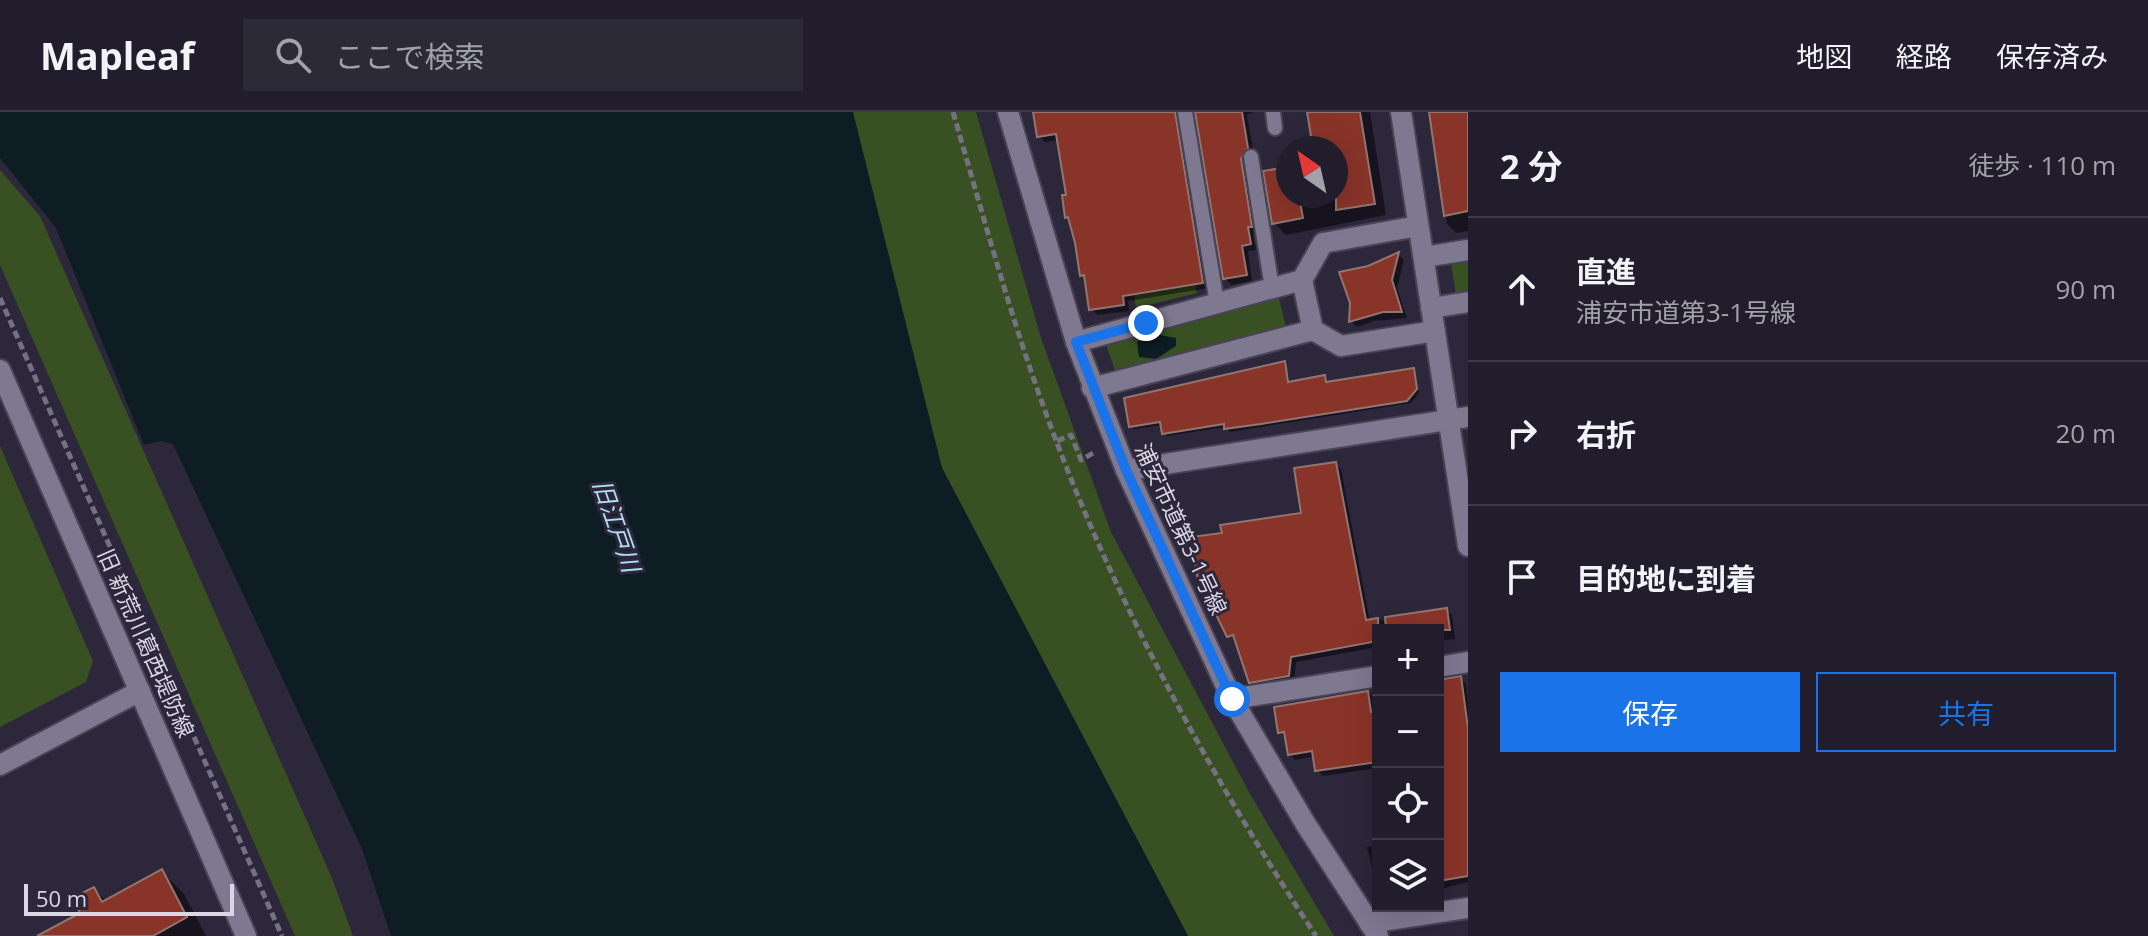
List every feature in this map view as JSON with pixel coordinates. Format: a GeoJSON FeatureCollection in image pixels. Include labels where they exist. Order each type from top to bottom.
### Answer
{"type":"FeatureCollection","features":[{"type":"Feature","properties":{"kind":"street","name":"浦安市道第3-1号線"},"geometry":{"type":"LineString","coordinates":[[1008,112],[1076,342],[1126,470],[1232,699],[1374,930]]}},
{"type":"Feature","properties":{"kind":"street"},"geometry":{"type":"LineString","coordinates":[[1401,112],[1435,331],[1459,418],[1468,546]]}},
{"type":"Feature","properties":{"kind":"street"},"geometry":{"type":"LineString","coordinates":[[1313,330],[1302,280],[1323,243],[1418,226]]}},
{"type":"Feature","properties":{"kind":"street"},"geometry":{"type":"LineString","coordinates":[[1424,257],[1468,250]]}},
{"type":"Feature","properties":{"kind":"street"},"geometry":{"type":"LineString","coordinates":[[1076,342],[1302,280]]}},
{"type":"Feature","properties":{"kind":"street"},"geometry":{"type":"LineString","coordinates":[[1431,308],[1468,302]]}},
{"type":"Feature","properties":{"kind":"street"},"geometry":{"type":"LineString","coordinates":[[1092,388],[1313,330],[1341,346],[1435,331]]}},
{"type":"Feature","properties":{"kind":"street","name":"旧 新荒川葛西堤防線"},"geometry":{"type":"LineString","coordinates":[[0,370],[246,936]]}},
{"type":"Feature","properties":{"kind":"street"},"geometry":{"type":"LineString","coordinates":[[1126,470],[1459,418]]}},
{"type":"Feature","properties":{"kind":"street"},"geometry":{"type":"LineString","coordinates":[[1444,666],[1468,662]]}},
{"type":"Feature","properties":{"kind":"street"},"geometry":{"type":"LineString","coordinates":[[1232,699],[1372,677]]}},
{"type":"Feature","properties":{"kind":"street"},"geometry":{"type":"LineString","coordinates":[[0,765],[140,691]]}},
{"type":"Feature","properties":{"kind":"street"},"geometry":{"type":"LineString","coordinates":[[1374,930],[1468,908]]}},
{"type":"Feature","properties":{"kind":"lane"},"geometry":{"type":"LineString","coordinates":[[1185,112],[1217,303]]}},
{"type":"Feature","properties":{"kind":"lane"},"geometry":{"type":"LineString","coordinates":[[1273,112],[1275,128]]}},
{"type":"Feature","properties":{"kind":"lane"},"geometry":{"type":"LineString","coordinates":[[1251,157],[1272,288]]}},
{"type":"Feature","properties":{"kind":"path"},"geometry":{"type":"LineString","coordinates":[[953,112],[1011,314],[1075,487],[1183,717],[1231,803],[1316,936]]}},
{"type":"Feature","properties":{"kind":"path"},"geometry":{"type":"LineString","coordinates":[[0,298],[282,936]]}},
{"type":"Feature","properties":{"kind":"green space"},"geometry":{"type":"Polygon","coordinates":[[[845,112],[976,112],[1041,338],[1111,532],[1250,794],[1334,936],[1188,936],[942,468],[845,112]]]}},
{"type":"Feature","properties":{"kind":"green space"},"geometry":{"type":"Polygon","coordinates":[[[0,170],[40,216],[332,878],[353,936],[295,936],[0,265],[0,170]]]}},
{"type":"Feature","properties":{"kind":"green space"},"geometry":{"type":"Polygon","coordinates":[[[1468,259],[1468,294],[1456,296],[1451,262],[1468,259]]]}},
{"type":"Feature","properties":{"kind":"green space"},"geometry":{"type":"Polygon","coordinates":[[[1195,284],[1197,293],[1136,308],[1134,294],[1195,284]]]}},
{"type":"Feature","properties":{"kind":"green space"},"geometry":{"type":"Polygon","coordinates":[[[1278,295],[1287,330],[1116,373],[1105,342],[1278,295]]]}},
{"type":"Feature","properties":{"kind":"green space"},"geometry":{"type":"Polygon","coordinates":[[[0,446],[93,661],[86,682],[0,727],[0,446]]]}},
{"type":"Feature","properties":{"kind":"water","name":"旧江戸川"},"geometry":{"type":"Polygon","coordinates":[[[0,112],[853,112],[942,468],[1188,936],[391,936],[362,849],[173,444],[161,441],[144,445],[56,228],[0,158],[0,112]]]}},
{"type":"Feature","properties":{"kind":"water"},"geometry":{"type":"Polygon","coordinates":[[[1155,334],[1176,338],[1176,346],[1156,359],[1139,357],[1137,342],[1155,334]]]}},
{"type":"Feature","properties":{"kind":"building"},"geometry":{"type":"Polygon","coordinates":[[[1033,112],[1175,112],[1203,283],[1123,296],[1124,305],[1089,310],[1084,275],[1080,276],[1075,243],[1068,217],[1065,218],[1062,195],[1066,195],[1056,134],[1037,137],[1033,112]]]}},
{"type":"Feature","properties":{"kind":"building"},"geometry":{"type":"Polygon","coordinates":[[[1195,112],[1242,112],[1248,148],[1241,159],[1252,227],[1248,227],[1251,244],[1242,246],[1247,275],[1223,279],[1195,112]]]}},
{"type":"Feature","properties":{"kind":"building"},"geometry":{"type":"Polygon","coordinates":[[[1307,112],[1360,112],[1375,204],[1336,210],[1348,208],[1348,136],[1311,136],[1307,112]]]}},
{"type":"Feature","properties":{"kind":"building"},"geometry":{"type":"Polygon","coordinates":[[[1429,112],[1468,112],[1468,211],[1444,216],[1429,112]]]}},
{"type":"Feature","properties":{"kind":"building"},"geometry":{"type":"Polygon","coordinates":[[[1276,169],[1276,208],[1301,208],[1303,218],[1272,224],[1263,171],[1276,169]]]}},
{"type":"Feature","properties":{"kind":"building"},"geometry":{"type":"Polygon","coordinates":[[[1399,252],[1392,280],[1402,312],[1383,312],[1349,322],[1350,303],[1339,272],[1368,266],[1399,252]]]}},
{"type":"Feature","properties":{"kind":"building"},"geometry":{"type":"Polygon","coordinates":[[[1285,361],[1288,382],[1325,375],[1326,382],[1414,368],[1417,389],[1407,401],[1224,429],[1224,424],[1162,434],[1160,422],[1129,427],[1124,398],[1285,361]]]}},
{"type":"Feature","properties":{"kind":"building"},"geometry":{"type":"Polygon","coordinates":[[[1336,462],[1366,620],[1378,618],[1378,624],[1372,624],[1372,642],[1291,657],[1289,676],[1249,683],[1233,635],[1227,637],[1197,576],[1191,537],[1222,533],[1220,525],[1301,513],[1294,468],[1336,462]]]}},
{"type":"Feature","properties":{"kind":"building"},"geometry":{"type":"Polygon","coordinates":[[[1447,608],[1450,630],[1444,630],[1444,624],[1386,624],[1385,617],[1447,608]]]}},
{"type":"Feature","properties":{"kind":"building"},"geometry":{"type":"Polygon","coordinates":[[[1461,676],[1468,728],[1468,876],[1444,880],[1444,696],[1444,679],[1461,676]]]}},
{"type":"Feature","properties":{"kind":"building"},"geometry":{"type":"Polygon","coordinates":[[[1368,691],[1372,712],[1372,763],[1315,771],[1312,751],[1288,755],[1284,732],[1278,733],[1274,707],[1368,691]]]}},
{"type":"Feature","properties":{"kind":"building"},"geometry":{"type":"Polygon","coordinates":[[[162,869],[187,917],[153,936],[37,936],[80,913],[72,898],[94,887],[102,902],[162,869]]]}},
{"type":"Feature","properties":{"kind":"route"},"geometry":{"type":"LineString","coordinates":[[1146,323],[1076,342],[1126,470],[1232,699]]}}]}
